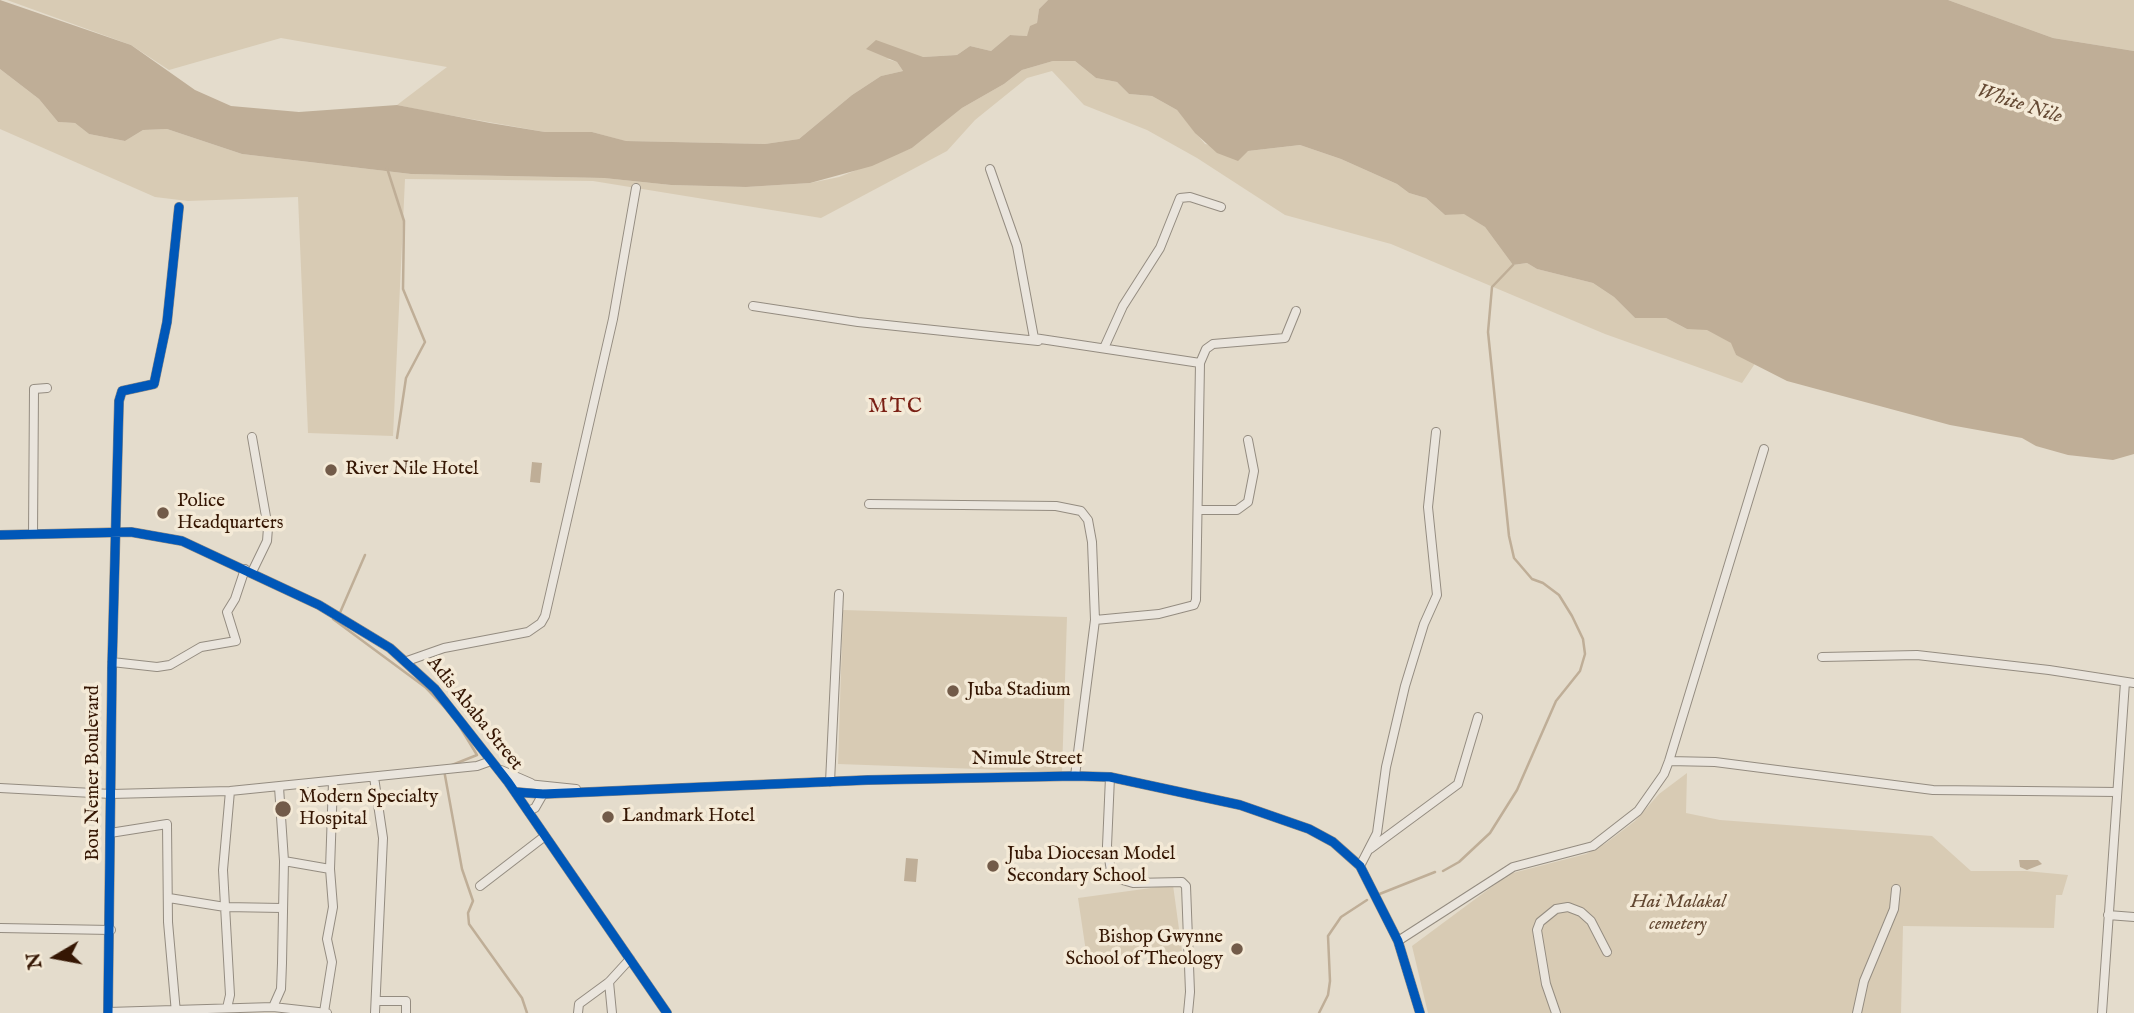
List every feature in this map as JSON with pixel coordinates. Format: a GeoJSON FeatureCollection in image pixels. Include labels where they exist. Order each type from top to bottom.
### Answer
{"type":"FeatureCollection","features":[{"type":"Feature","properties":{"kind":"street"},"geometry":{"type":"LineString","coordinates":[[990,169],[1017,246],[1033,333],[1038,341]]}},
{"type":"Feature","properties":{"kind":"street"},"geometry":{"type":"LineString","coordinates":[[407,661],[444,648],[528,632],[545,616],[612,319],[636,188]]}},
{"type":"Feature","properties":{"kind":"street"},"geometry":{"type":"LineString","coordinates":[[1104,348],[1123,306],[1160,248],[1181,198],[1190,197],[1221,207]]}},
{"type":"Feature","properties":{"kind":"street","name":"Bou Nemer Boulevard"},"geometry":{"type":"LineString","coordinates":[[108,1012],[114,533],[119,505],[120,395],[121,391],[154,384],[167,322],[179,207]]}},
{"type":"Feature","properties":{"kind":"street"},"geometry":{"type":"LineString","coordinates":[[753,306],[881,324],[1104,348],[1200,363]]}},
{"type":"Feature","properties":{"kind":"street"},"geometry":{"type":"LineString","coordinates":[[1095,620],[1159,614],[1194,605],[1200,510],[1200,363],[1206,349],[1213,344],[1281,340],[1288,334],[1296,312]]}},
{"type":"Feature","properties":{"kind":"street"},"geometry":{"type":"LineString","coordinates":[[33,534],[34,389],[47,388]]}},
{"type":"Feature","properties":{"kind":"street"},"geometry":{"type":"LineString","coordinates":[[1360,866],[1377,833],[1386,767],[1405,686],[1424,624],[1437,595],[1427,508],[1436,432]]}},
{"type":"Feature","properties":{"kind":"street"},"geometry":{"type":"LineString","coordinates":[[112,662],[157,667],[170,665],[201,647],[236,641],[227,612],[236,599],[248,570],[268,541],[252,437]]}},
{"type":"Feature","properties":{"kind":"street"},"geometry":{"type":"LineString","coordinates":[[1200,510],[1237,510],[1248,502],[1254,471],[1248,440]]}},
{"type":"Feature","properties":{"kind":"street"},"geometry":{"type":"LineString","coordinates":[[1398,941],[1513,867],[1593,846],[1638,811],[1664,774],[1669,761],[1764,449]]}},
{"type":"Feature","properties":{"kind":"street"},"geometry":{"type":"LineString","coordinates":[[869,504],[1076,507],[1088,520],[1095,620],[1075,776]]}},
{"type":"Feature","properties":{"kind":"street","name":"Adis Ababa Street"},"geometry":{"type":"LineString","coordinates":[[0,535],[154,534],[182,541],[248,570],[346,620],[407,661],[435,689],[508,782],[667,1013]]}},
{"type":"Feature","properties":{"kind":"street"},"geometry":{"type":"LineString","coordinates":[[830,782],[839,594]]}},
{"type":"Feature","properties":{"kind":"street"},"geometry":{"type":"LineString","coordinates":[[1822,657],[1917,655],[2049,670],[2130,683],[2117,792],[2102,1013]]}},
{"type":"Feature","properties":{"kind":"street"},"geometry":{"type":"LineString","coordinates":[[1367,851],[1458,784],[1478,717]]}},
{"type":"Feature","properties":{"kind":"street"},"geometry":{"type":"LineString","coordinates":[[1669,761],[1715,762],[1933,790],[2117,792]]}},
{"type":"Feature","properties":{"kind":"street"},"geometry":{"type":"LineString","coordinates":[[0,788],[111,794],[230,790],[494,765],[534,784]]}},
{"type":"Feature","properties":{"kind":"street"},"geometry":{"type":"LineString","coordinates":[[374,777],[383,838],[375,1013]]}},
{"type":"Feature","properties":{"kind":"street"},"geometry":{"type":"LineString","coordinates":[[1111,777],[1107,846],[1112,877],[1133,883],[1157,880],[1182,882],[1186,886],[1190,992],[1188,1013]]}},
{"type":"Feature","properties":{"kind":"street","name":"Nimule Street"},"geometry":{"type":"LineString","coordinates":[[515,792],[543,794],[830,782],[1111,777],[1273,814],[1333,842],[1360,866],[1398,941],[1416,1013]]}},
{"type":"Feature","properties":{"kind":"street"},"geometry":{"type":"LineString","coordinates":[[108,1012],[176,1012],[227,1008],[254,1010],[273,1007],[326,1013],[332,962],[327,939],[333,906],[330,869],[333,782]]}},
{"type":"Feature","properties":{"kind":"street","name":"Nimule Street"},"geometry":{"type":"LineString","coordinates":[[508,782],[582,791]]}},
{"type":"Feature","properties":{"kind":"street"},"geometry":{"type":"LineString","coordinates":[[273,1007],[281,989],[284,861],[279,787]]}},
{"type":"Feature","properties":{"kind":"street"},"geometry":{"type":"LineString","coordinates":[[227,1008],[230,995],[223,857],[230,790]]}},
{"type":"Feature","properties":{"kind":"street"},"geometry":{"type":"LineString","coordinates":[[528,811],[535,808],[543,794]]}},
{"type":"Feature","properties":{"kind":"street"},"geometry":{"type":"LineString","coordinates":[[110,833],[167,824],[168,922],[176,1012]]}},
{"type":"Feature","properties":{"kind":"street"},"geometry":{"type":"LineString","coordinates":[[480,886],[545,836]]}},
{"type":"Feature","properties":{"kind":"street"},"geometry":{"type":"LineString","coordinates":[[284,861],[330,869]]}},
{"type":"Feature","properties":{"kind":"street"},"geometry":{"type":"LineString","coordinates":[[1859,1011],[1864,981],[1894,909],[1896,889]]}},
{"type":"Feature","properties":{"kind":"street"},"geometry":{"type":"LineString","coordinates":[[169,898],[225,907],[282,908]]}},
{"type":"Feature","properties":{"kind":"street"},"geometry":{"type":"LineString","coordinates":[[1556,1013],[1546,984],[1537,930],[1540,922],[1556,909],[1569,908],[1581,912],[1591,920],[1606,952]]}},
{"type":"Feature","properties":{"kind":"street"},"geometry":{"type":"LineString","coordinates":[[2109,915],[2134,917]]}},
{"type":"Feature","properties":{"kind":"street"},"geometry":{"type":"LineString","coordinates":[[0,928],[111,930]]}},
{"type":"Feature","properties":{"kind":"street"},"geometry":{"type":"LineString","coordinates":[[578,1013],[579,1004],[609,982],[629,959]]}},
{"type":"Feature","properties":{"kind":"street"},"geometry":{"type":"LineString","coordinates":[[609,982],[612,1013]]}},
{"type":"Feature","properties":{"kind":"street"},"geometry":{"type":"LineString","coordinates":[[377,1001],[406,1000],[406,1013]]}},
{"type":"Feature","properties":{"kind":"green space"},"geometry":{"type":"Polygon","coordinates":[[[7,0],[1048,0],[1039,9],[1037,23],[1027,36],[1010,35],[991,51],[970,46],[957,55],[887,59],[897,62],[903,71],[881,76],[852,95],[799,139],[765,144],[625,141],[592,132],[545,132],[397,105],[447,67],[281,38],[169,70],[131,45],[7,0]]]}},
{"type":"Feature","properties":{"kind":"green space"},"geometry":{"type":"Polygon","coordinates":[[[1948,0],[2134,0],[2134,51],[2053,38],[1948,0]]]}},
{"type":"Feature","properties":{"kind":"green space"},"geometry":{"type":"Polygon","coordinates":[[[1053,61],[1075,61],[1096,78],[1117,82],[1129,94],[1152,96],[1177,110],[1205,144],[1248,151],[1300,145],[1341,159],[1397,184],[1409,193],[1426,198],[1445,215],[1464,213],[1485,227],[1513,265],[1527,263],[1537,269],[1593,283],[1614,297],[1635,318],[1666,318],[1687,329],[1707,329],[1732,343],[1736,355],[1756,362],[1742,383],[1605,334],[1391,244],[1285,215],[1197,158],[1147,130],[1084,105],[1052,71],[1027,78],[975,120],[947,151],[821,218],[593,181],[405,179],[393,436],[308,433],[298,197],[188,201],[155,197],[0,129],[0,69],[39,99],[58,122],[75,123],[89,134],[125,141],[143,130],[167,129],[242,154],[411,174],[604,178],[671,185],[746,187],[810,183],[839,177],[912,148],[962,108],[1004,84],[1022,70],[1053,61]]]}},
{"type":"Feature","properties":{"kind":"green space","name":"Juba Stadium"},"geometry":{"type":"Polygon","coordinates":[[[843,610],[1067,617],[1062,772],[838,764],[843,610]]]}},
{"type":"Feature","properties":{"kind":"green space","name":"Hai Malakal cemetery"},"geometry":{"type":"Polygon","coordinates":[[[1687,773],[1686,813],[1720,820],[1932,836],[1971,871],[2026,871],[2068,875],[2062,895],[2056,895],[2054,928],[1903,926],[1901,1013],[1428,1013],[1412,946],[1509,874],[1586,854],[1606,843],[1635,821],[1659,794],[1687,773]]]}},
{"type":"Feature","properties":{"kind":"green space"},"geometry":{"type":"Polygon","coordinates":[[[1173,885],[1182,951],[1088,965],[1078,898],[1173,885]]]}},
{"type":"Feature","properties":{"kind":"water","name":"White Nile"},"geometry":{"type":"Polygon","coordinates":[[[0,0],[131,45],[195,90],[231,106],[299,112],[397,105],[545,132],[592,132],[626,141],[765,144],[799,139],[852,95],[881,76],[903,71],[897,62],[866,49],[876,40],[923,57],[957,55],[970,46],[991,51],[1010,35],[1027,36],[1030,26],[1037,23],[1039,9],[1048,0],[1948,0],[2053,38],[2134,51],[2134,454],[2113,460],[2068,455],[2036,446],[2022,438],[1950,425],[1787,381],[1736,355],[1731,343],[1707,330],[1687,329],[1666,318],[1635,318],[1614,297],[1593,283],[1537,269],[1527,263],[1513,265],[1485,227],[1464,214],[1445,215],[1426,198],[1409,193],[1397,184],[1341,159],[1300,145],[1248,151],[1238,161],[1217,153],[1195,133],[1177,110],[1152,96],[1129,94],[1117,82],[1096,78],[1075,61],[1053,61],[1022,70],[1004,84],[962,108],[912,148],[872,166],[810,183],[746,187],[671,185],[604,178],[411,174],[242,154],[167,129],[143,130],[125,141],[89,134],[75,123],[58,122],[39,99],[0,69],[0,0]]]}},
{"type":"Feature","properties":{"kind":"water"},"geometry":{"type":"Polygon","coordinates":[[[532,462],[542,463],[540,483],[530,482],[532,462]]]}},
{"type":"Feature","properties":{"kind":"water"},"geometry":{"type":"Polygon","coordinates":[[[906,858],[918,859],[916,882],[904,881],[906,858]]]}},
{"type":"Feature","properties":{"kind":"water"},"geometry":{"type":"Polygon","coordinates":[[[2019,860],[2038,860],[2042,864],[2027,870],[2020,867],[2019,860]]]}},
{"type":"Feature","properties":{"kind":"waterway"},"geometry":{"type":"LineString","coordinates":[[387,168],[404,221],[403,289],[425,342],[406,378],[397,438]]}},
{"type":"Feature","properties":{"kind":"waterway"},"geometry":{"type":"LineString","coordinates":[[1443,871],[1459,862],[1490,833],[1517,790],[1556,701],[1580,671],[1585,654],[1583,639],[1559,595],[1543,583],[1532,579],[1514,558],[1509,536],[1488,332],[1492,287],[1513,265]]}},
{"type":"Feature","properties":{"kind":"waterway"},"geometry":{"type":"LineString","coordinates":[[339,615],[365,555]]}},
{"type":"Feature","properties":{"kind":"waterway"},"geometry":{"type":"LineString","coordinates":[[333,619],[425,687],[448,711]]}},
{"type":"Feature","properties":{"kind":"waterway"},"geometry":{"type":"LineString","coordinates":[[452,765],[477,755],[460,727]]}},
{"type":"Feature","properties":{"kind":"waterway"},"geometry":{"type":"LineString","coordinates":[[444,770],[462,869],[473,901],[468,913],[469,924],[522,998],[527,1013]]}},
{"type":"Feature","properties":{"kind":"waterway"},"geometry":{"type":"LineString","coordinates":[[1377,895],[1435,872]]}},
{"type":"Feature","properties":{"kind":"waterway"},"geometry":{"type":"LineString","coordinates":[[1319,1013],[1328,995],[1330,981],[1328,936],[1341,917],[1367,900]]}},
{"type":"Feature","properties":{"kind":"cycle path"},"geometry":{"type":"LineString","coordinates":[[108,1013],[112,668],[119,401],[122,391],[154,384],[167,322],[179,207]]}},
{"type":"Feature","properties":{"kind":"cycle path"},"geometry":{"type":"LineString","coordinates":[[0,535],[131,532],[182,541],[319,605],[390,648],[435,689],[508,782],[667,1013]]}},
{"type":"Feature","properties":{"kind":"cycle path"},"geometry":{"type":"LineString","coordinates":[[515,792],[543,794],[868,780],[1075,776],[1110,777],[1240,805],[1309,829],[1333,842],[1360,866],[1398,941],[1420,1013]]}},
{"type":"Feature","properties":{"kind":"place","name":"River Nile Hotel"},"geometry":{"type":"Point","coordinates":[331,470]}},
{"type":"Feature","properties":{"kind":"place","name":"Police Headquarters"},"geometry":{"type":"Point","coordinates":[163,513]}},
{"type":"Feature","properties":{"kind":"place","name":"Juba Stadium"},"geometry":{"type":"Point","coordinates":[953,691]}},
{"type":"Feature","properties":{"kind":"place","name":"Modern Specialty Hospital"},"geometry":{"type":"Point","coordinates":[283,809]}},
{"type":"Feature","properties":{"kind":"place","name":"Landmark Hotel"},"geometry":{"type":"Point","coordinates":[608,817]}},
{"type":"Feature","properties":{"kind":"place","name":"Juba Diocesan Model Secondary School"},"geometry":{"type":"Point","coordinates":[993,866]}},
{"type":"Feature","properties":{"kind":"place","name":"Bishop Gwynne School of Theology"},"geometry":{"type":"Point","coordinates":[1237,949]}},
{"type":"Feature","properties":{"kind":"district","name":"MTC"},"geometry":{"type":"Point","coordinates":[896,408]}}]}
